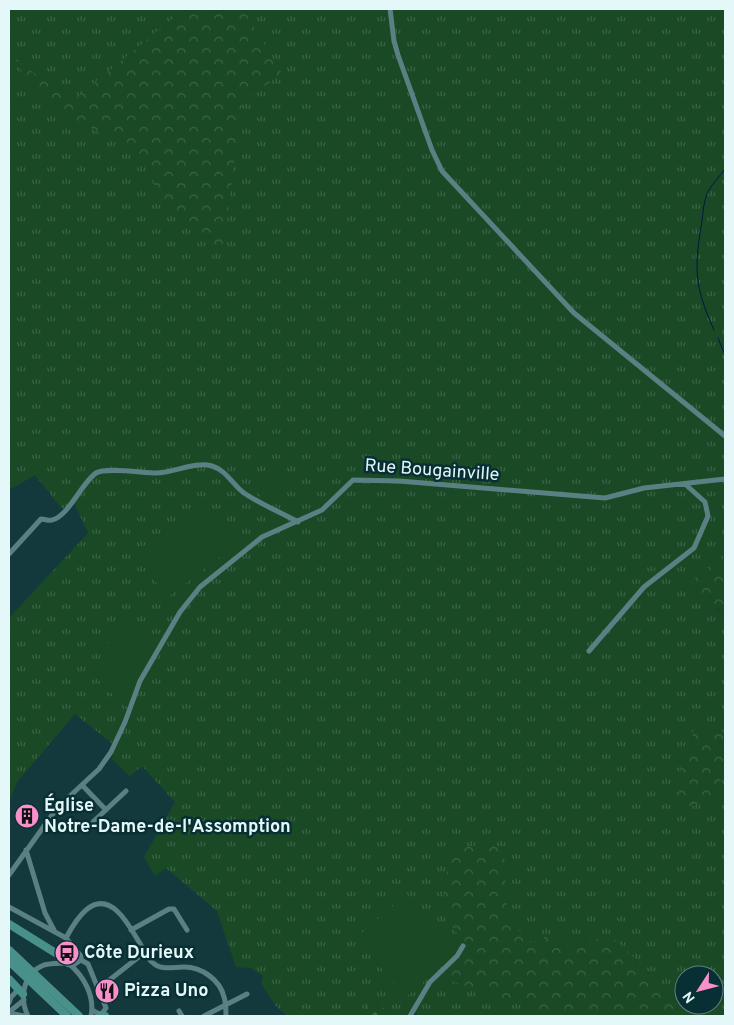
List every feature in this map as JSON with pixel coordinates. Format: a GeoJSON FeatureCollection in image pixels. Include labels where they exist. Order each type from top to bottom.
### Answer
{"type":"FeatureCollection","features":[{"type":"Feature","properties":{"kind":"main road"},"geometry":{"type":"LineString","coordinates":[[9,924],[62,957],[70,965]]}},
{"type":"Feature","properties":{"kind":"main road"},"geometry":{"type":"LineString","coordinates":[[9,950],[79,1016]]}},
{"type":"Feature","properties":{"kind":"main road"},"geometry":{"type":"LineString","coordinates":[[9,961],[67,1016]]}},
{"type":"Feature","properties":{"kind":"main road"},"geometry":{"type":"LineString","coordinates":[[9,979],[23,992]]}},
{"type":"Feature","properties":{"kind":"street"},"geometry":{"type":"LineString","coordinates":[[390,9],[394,41],[398,55],[432,150],[442,171],[574,313],[725,436]]}},
{"type":"Feature","properties":{"kind":"street"},"geometry":{"type":"LineString","coordinates":[[9,554],[41,519],[51,520],[58,517],[99,471],[116,470],[159,473],[204,465],[212,466],[223,472],[245,494],[298,522]]}},
{"type":"Feature","properties":{"kind":"street","name":"Rue Bougainville"},"geometry":{"type":"LineString","coordinates":[[9,875],[57,808],[103,764],[115,746],[140,681],[180,612],[192,597],[210,578],[262,537],[322,510],[353,480],[399,481],[606,498],[644,488],[725,479]]}},
{"type":"Feature","properties":{"kind":"street"},"geometry":{"type":"LineString","coordinates":[[589,651],[644,587],[694,548],[708,516],[705,502],[685,484]]}},
{"type":"Feature","properties":{"kind":"street"},"geometry":{"type":"LineString","coordinates":[[82,785],[106,810]]}},
{"type":"Feature","properties":{"kind":"street"},"geometry":{"type":"LineString","coordinates":[[94,822],[126,791]]}},
{"type":"Feature","properties":{"kind":"street"},"geometry":{"type":"LineString","coordinates":[[26,850],[45,913],[54,930]]}},
{"type":"Feature","properties":{"kind":"street"},"geometry":{"type":"LineString","coordinates":[[66,938],[78,916],[90,906],[109,905],[118,912],[152,962],[163,969],[186,967],[201,970],[213,978],[222,990],[226,1016]]}},
{"type":"Feature","properties":{"kind":"street"},"geometry":{"type":"LineString","coordinates":[[9,907],[66,938],[88,964],[106,1008],[103,1016],[91,1013],[90,994],[84,980],[70,965]]}},
{"type":"Feature","properties":{"kind":"street"},"geometry":{"type":"LineString","coordinates":[[131,930],[169,908],[174,909],[187,930]]}},
{"type":"Feature","properties":{"kind":"street"},"geometry":{"type":"LineString","coordinates":[[410,1016],[430,982],[457,956],[463,946]]}},
{"type":"Feature","properties":{"kind":"street"},"geometry":{"type":"LineString","coordinates":[[98,989],[145,952]]}},
{"type":"Feature","properties":{"kind":"street"},"geometry":{"type":"LineString","coordinates":[[24,1016],[9,1012],[23,992],[30,976],[38,969],[54,963],[70,965],[81,958]]}},
{"type":"Feature","properties":{"kind":"street"},"geometry":{"type":"LineString","coordinates":[[9,1003],[11,997],[23,992]]}},
{"type":"Feature","properties":{"kind":"street"},"geometry":{"type":"LineString","coordinates":[[23,992],[24,1008],[28,1016]]}},
{"type":"Feature","properties":{"kind":"street"},"geometry":{"type":"LineString","coordinates":[[204,1016],[247,994]]}},
{"type":"Feature","properties":{"kind":"green space"},"geometry":{"type":"Polygon","coordinates":[[[9,9],[725,9],[725,553],[688,585],[725,616],[725,733],[695,726],[689,750],[725,770],[725,1016],[419,1016],[411,1009],[406,1016],[390,1016],[373,999],[359,1016],[287,1016],[275,1005],[261,983],[263,976],[251,968],[236,967],[217,911],[166,868],[155,876],[144,857],[175,802],[142,766],[130,776],[112,759],[114,745],[75,714],[17,782],[9,802],[9,618],[88,533],[74,503],[62,509],[35,475],[9,490],[9,9]]]}},
{"type":"Feature","properties":{"kind":"green space"},"geometry":{"type":"Polygon","coordinates":[[[184,9],[243,9],[282,73],[242,103],[223,251],[159,200],[145,156],[106,137],[35,95],[14,57],[71,102],[184,9]]]}},
{"type":"Feature","properties":{"kind":"green space"},"geometry":{"type":"Polygon","coordinates":[[[270,466],[288,484],[269,504],[250,485],[270,466]]]}},
{"type":"Feature","properties":{"kind":"green space"},"geometry":{"type":"Polygon","coordinates":[[[204,500],[237,544],[168,597],[134,554],[204,500]]]}},
{"type":"Feature","properties":{"kind":"green space"},"geometry":{"type":"Polygon","coordinates":[[[725,553],[725,616],[717,608],[705,610],[688,584],[725,553]]]}},
{"type":"Feature","properties":{"kind":"green space"},"geometry":{"type":"Polygon","coordinates":[[[122,613],[151,636],[148,641],[154,652],[131,697],[128,708],[93,674],[122,613]]]}},
{"type":"Feature","properties":{"kind":"green space"},"geometry":{"type":"Polygon","coordinates":[[[695,726],[725,733],[725,770],[722,770],[718,799],[677,810],[682,757],[689,750],[695,726]]]}},
{"type":"Feature","properties":{"kind":"green space"},"geometry":{"type":"Polygon","coordinates":[[[453,846],[504,846],[507,914],[527,941],[539,944],[547,934],[569,944],[612,937],[670,991],[674,998],[674,1015],[684,1016],[533,1016],[535,1009],[439,977],[458,956],[460,937],[451,926],[443,890],[453,846]]]}},
{"type":"Feature","properties":{"kind":"green space"},"geometry":{"type":"Polygon","coordinates":[[[407,894],[456,954],[405,998],[357,937],[407,894]]]}},
{"type":"Feature","properties":{"kind":"green space"},"geometry":{"type":"Polygon","coordinates":[[[373,999],[386,1010],[390,1016],[359,1016],[373,999]]]}},
{"type":"Feature","properties":{"kind":"waterway"},"geometry":{"type":"LineString","coordinates":[[714,330],[707,315],[699,288],[697,264],[706,197],[725,169]]}},
{"type":"Feature","properties":{"kind":"waterway"},"geometry":{"type":"LineString","coordinates":[[718,338],[725,355]]}},
{"type":"Feature","properties":{"kind":"place","name":"Église Notre-Dame-de-l'Assomption"},"geometry":{"type":"Point","coordinates":[27,816]}},
{"type":"Feature","properties":{"kind":"place","name":"Côte Durieux"},"geometry":{"type":"Point","coordinates":[67,953]}},
{"type":"Feature","properties":{"kind":"place","name":"Pizza Uno"},"geometry":{"type":"Point","coordinates":[107,991]}}]}
